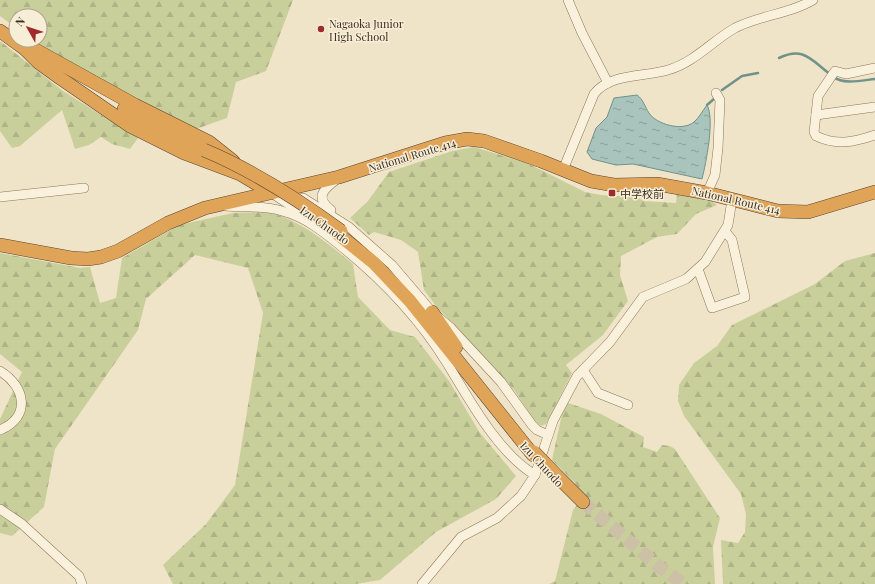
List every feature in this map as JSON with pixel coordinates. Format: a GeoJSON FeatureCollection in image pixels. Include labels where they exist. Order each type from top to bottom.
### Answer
{"type":"FeatureCollection","features":[{"type":"Feature","properties":{"kind":"highway"},"geometry":{"type":"LineString","coordinates":[[28,48],[38,62],[130,126],[184,153],[222,166],[250,179],[272,193]]}},
{"type":"Feature","properties":{"kind":"highway","name":"Izu Chuodo"},"geometry":{"type":"LineString","coordinates":[[29,48],[137,117],[203,152],[227,160],[297,201],[380,262],[419,306],[531,452]]}},
{"type":"Feature","properties":{"kind":"highway"},"geometry":{"type":"LineString","coordinates":[[29,48],[208,142],[240,166],[287,190]]}},
{"type":"Feature","properties":{"kind":"highway","name":"National Route 414"},"geometry":{"type":"LineString","coordinates":[[0,245],[71,258],[88,259],[101,257],[114,253],[168,223],[214,205],[340,177],[445,143],[467,139],[484,141],[591,181],[614,185],[657,184],[707,193],[778,211],[808,212],[875,192]]}},
{"type":"Feature","properties":{"kind":"highway"},"geometry":{"type":"LineString","coordinates":[[238,200],[248,188],[250,179]]}},
{"type":"Feature","properties":{"kind":"highway","name":"Izu Chuodo"},"geometry":{"type":"LineString","coordinates":[[340,233],[374,263],[410,301],[531,452],[582,503]]}},
{"type":"Feature","properties":{"kind":"highway"},"geometry":{"type":"LineString","coordinates":[[432,312],[497,406]]}},
{"type":"Feature","properties":{"kind":"highway"},"geometry":{"type":"LineString","coordinates":[[446,362],[513,439],[531,452]]}},
{"type":"Feature","properties":{"kind":"street"},"geometry":{"type":"LineString","coordinates":[[568,0],[582,33],[608,83]]}},
{"type":"Feature","properties":{"kind":"street"},"geometry":{"type":"LineString","coordinates":[[563,170],[594,94],[598,88],[608,83],[668,70],[702,54],[735,28],[813,0]]}},
{"type":"Feature","properties":{"kind":"street"},"geometry":{"type":"LineString","coordinates":[[875,68],[846,74],[835,71],[818,96],[814,132],[816,136],[820,138],[850,143],[875,135]]}},
{"type":"Feature","properties":{"kind":"street"},"geometry":{"type":"LineString","coordinates":[[707,193],[715,175],[718,148],[720,100],[716,93]]}},
{"type":"Feature","properties":{"kind":"street"},"geometry":{"type":"LineString","coordinates":[[816,115],[875,107]]}},
{"type":"Feature","properties":{"kind":"street"},"geometry":{"type":"LineString","coordinates":[[340,177],[326,188],[323,193],[323,201],[340,233]]}},
{"type":"Feature","properties":{"kind":"street"},"geometry":{"type":"LineString","coordinates":[[0,197],[84,188]]}},
{"type":"Feature","properties":{"kind":"street"},"geometry":{"type":"LineString","coordinates":[[287,190],[313,203],[406,308],[446,362],[493,434],[522,465],[535,475]]}},
{"type":"Feature","properties":{"kind":"street"},"geometry":{"type":"LineString","coordinates":[[272,193],[320,226],[340,233],[392,265],[432,312],[451,328],[501,382],[537,430],[548,435]]}},
{"type":"Feature","properties":{"kind":"street"},"geometry":{"type":"LineString","coordinates":[[422,584],[461,537],[497,518],[521,496],[535,475],[553,421],[582,370],[610,342],[643,297],[686,279],[698,269],[725,231],[730,215],[732,200]]}},
{"type":"Feature","properties":{"kind":"street"},"geometry":{"type":"LineString","coordinates":[[214,205],[271,208],[284,211],[311,224],[340,233]]}},
{"type":"Feature","properties":{"kind":"street"},"geometry":{"type":"LineString","coordinates":[[698,269],[712,308],[745,297],[732,240],[725,231]]}},
{"type":"Feature","properties":{"kind":"street"},"geometry":{"type":"LineString","coordinates":[[582,370],[598,393],[628,405]]}},
{"type":"Feature","properties":{"kind":"street"},"geometry":{"type":"LineString","coordinates":[[0,371],[18,386],[21,397],[20,410],[15,421],[0,430]]}},
{"type":"Feature","properties":{"kind":"street"},"geometry":{"type":"LineString","coordinates":[[0,509],[22,524],[74,571],[79,576],[82,584]]}},
{"type":"Feature","properties":{"kind":"green space"},"geometry":{"type":"Polygon","coordinates":[[[0,0],[293,0],[266,71],[236,82],[227,118],[185,133],[45,48],[48,48],[48,8],[8,8],[8,22],[0,16],[0,0]]]}},
{"type":"Feature","properties":{"kind":"green space"},"geometry":{"type":"Polygon","coordinates":[[[0,41],[63,91],[138,138],[130,149],[112,144],[101,137],[89,145],[75,149],[62,110],[20,146],[12,148],[0,131],[0,41]]]}},
{"type":"Feature","properties":{"kind":"green space"},"geometry":{"type":"Polygon","coordinates":[[[474,147],[527,163],[585,192],[601,195],[636,197],[644,201],[676,203],[677,193],[711,200],[717,205],[696,214],[677,234],[657,237],[621,256],[620,275],[628,301],[603,335],[566,365],[572,373],[546,424],[541,426],[534,420],[514,390],[436,306],[424,290],[418,252],[401,240],[374,232],[369,235],[350,218],[368,201],[389,172],[452,151],[474,147]]]}},
{"type":"Feature","properties":{"kind":"green space"},"geometry":{"type":"Polygon","coordinates":[[[268,212],[292,221],[313,233],[353,264],[358,297],[390,330],[415,337],[449,381],[480,433],[516,476],[496,499],[436,532],[380,580],[356,584],[173,584],[163,565],[206,524],[235,485],[263,313],[248,268],[195,255],[146,299],[138,330],[55,449],[44,507],[12,536],[0,533],[0,419],[22,372],[0,354],[0,253],[80,268],[90,267],[100,303],[116,298],[122,258],[179,225],[233,213],[268,212]]]}},
{"type":"Feature","properties":{"kind":"green space"},"geometry":{"type":"Polygon","coordinates":[[[875,253],[875,584],[723,584],[721,540],[738,543],[745,532],[746,514],[741,494],[684,416],[678,401],[679,385],[694,363],[717,346],[732,325],[815,284],[845,261],[875,253]]]}},
{"type":"Feature","properties":{"kind":"green space"},"geometry":{"type":"Polygon","coordinates":[[[568,403],[601,414],[644,437],[643,447],[657,452],[662,445],[670,446],[675,449],[720,518],[713,547],[715,584],[549,584],[555,581],[573,510],[584,496],[574,482],[552,460],[562,414],[568,403]]]}},
{"type":"Feature","properties":{"kind":"water"},"geometry":{"type":"Polygon","coordinates":[[[637,95],[652,117],[663,123],[676,126],[689,125],[694,122],[707,105],[710,130],[702,179],[633,164],[616,165],[592,159],[587,152],[596,128],[607,117],[614,98],[637,95]]]}},
{"type":"Feature","properties":{"kind":"waterway"},"geometry":{"type":"LineString","coordinates":[[779,58],[795,53],[801,54],[807,56],[830,74]]}},
{"type":"Feature","properties":{"kind":"waterway"},"geometry":{"type":"LineString","coordinates":[[722,90],[742,76],[758,73]]}},
{"type":"Feature","properties":{"kind":"waterway"},"geometry":{"type":"LineString","coordinates":[[834,77],[843,81],[875,79]]}},
{"type":"Feature","properties":{"kind":"waterway"},"geometry":{"type":"LineString","coordinates":[[707,105],[715,98]]}},
{"type":"Feature","properties":{"kind":"tunnel"},"geometry":{"type":"LineString","coordinates":[[583,502],[662,569],[684,584]]}},
{"type":"Feature","properties":{"kind":"place","name":"Nagaoka Junior High School"},"geometry":{"type":"Point","coordinates":[321,29]}},
{"type":"Feature","properties":{"kind":"place","name":"中学校前"},"geometry":{"type":"Point","coordinates":[612,193]}}]}
